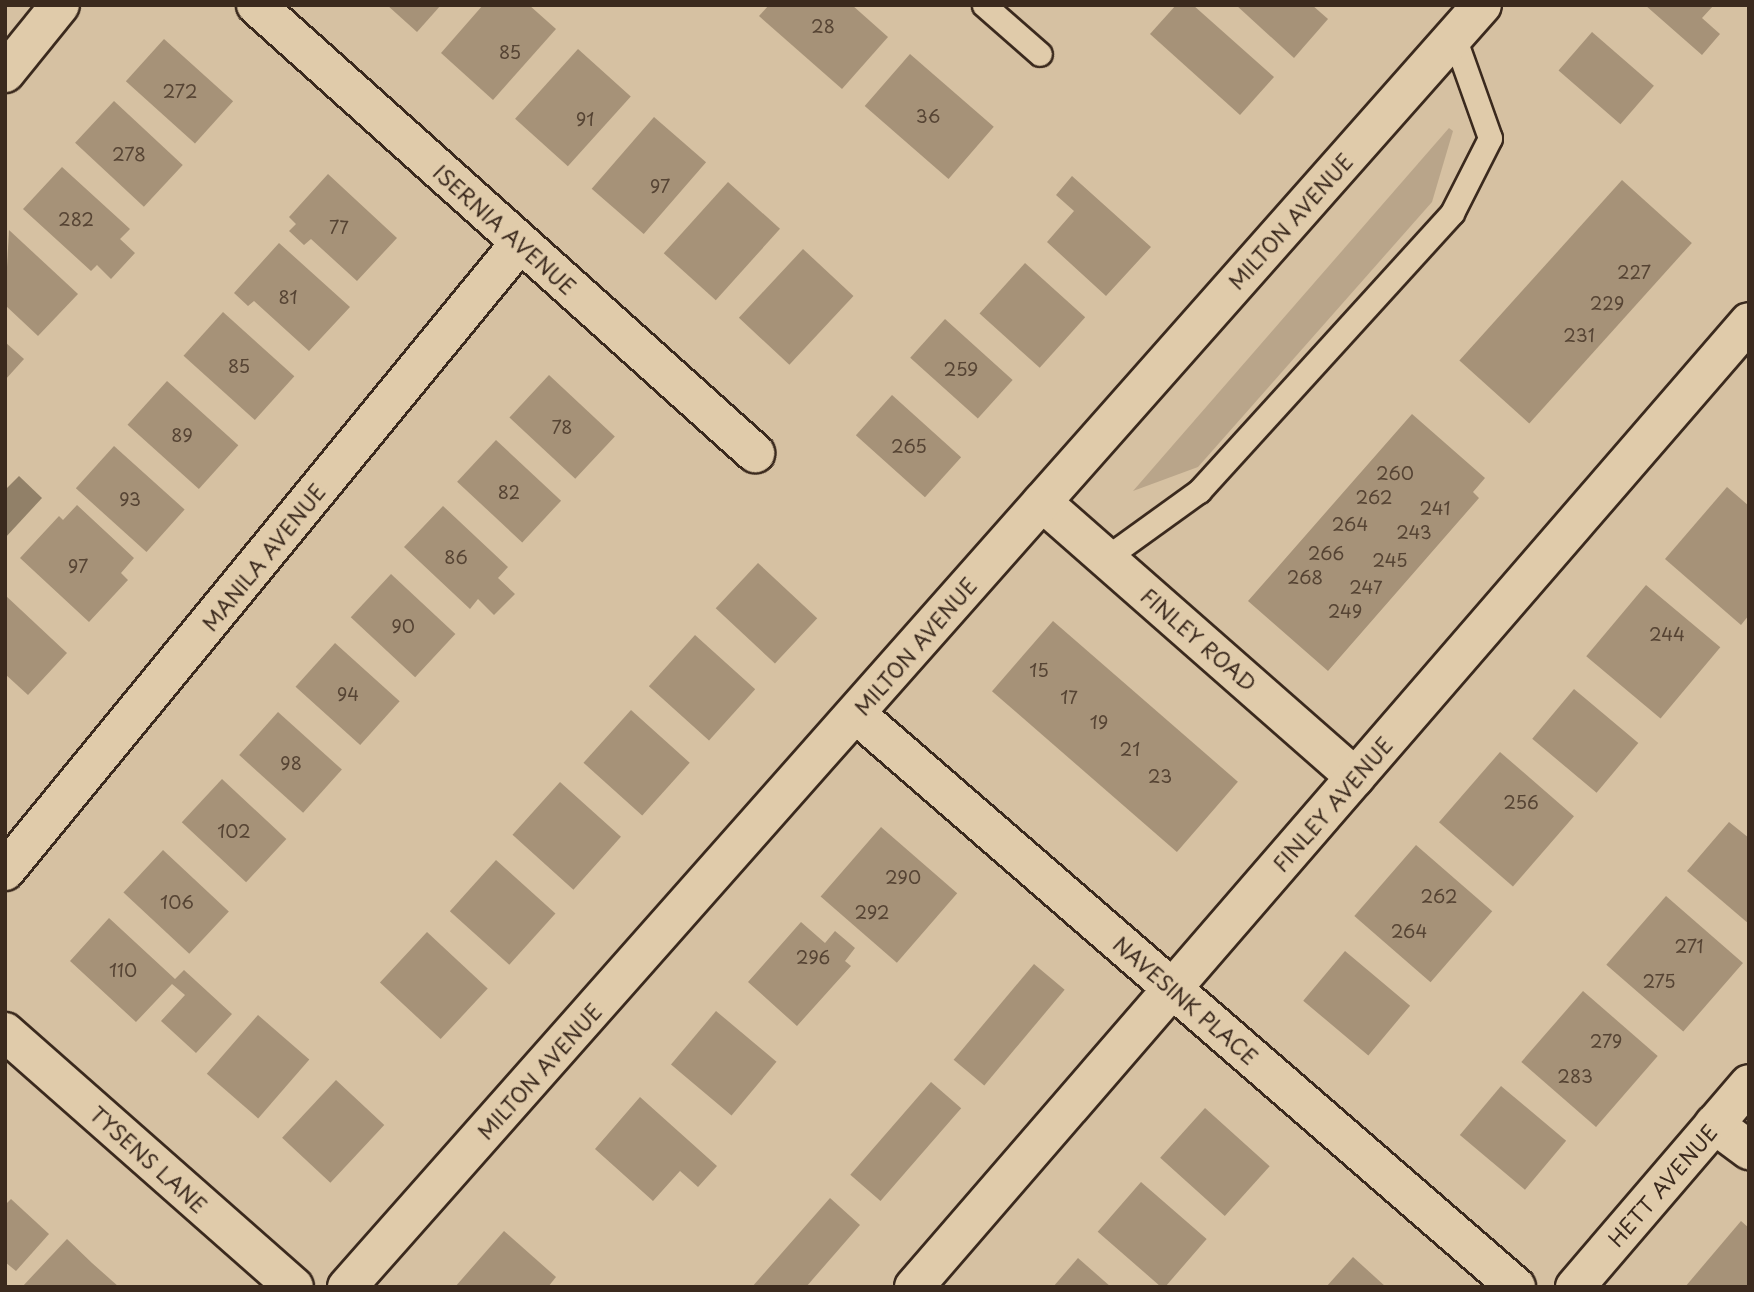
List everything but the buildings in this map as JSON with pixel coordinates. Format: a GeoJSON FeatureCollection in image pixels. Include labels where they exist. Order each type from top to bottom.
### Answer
{"type":"FeatureCollection","features":[{"type":"Feature","properties":{"kind":"street"},"geometry":{"type":"LineString","coordinates":[[5,73],[60,5]]}},
{"type":"Feature","properties":{"kind":"street","name":"ISERNIA AVENUE"},"geometry":{"type":"LineString","coordinates":[[256,5],[754,453]]}},
{"type":"Feature","properties":{"kind":"street","name":"MILTON AVENUE"},"geometry":{"type":"LineString","coordinates":[[347,1287],[1482,5]]}},
{"type":"Feature","properties":{"kind":"street","name":"MANILA AVENUE"},"geometry":{"type":"LineString","coordinates":[[5,871],[520,243]]}},
{"type":"Feature","properties":{"kind":"street","name":"FINLEY AVENUE"},"geometry":{"type":"LineString","coordinates":[[914,1287],[1749,322]]}},
{"type":"Feature","properties":{"kind":"street","name":"FINLEY ROAD"},"geometry":{"type":"LineString","coordinates":[[1042,502],[1355,777]]}},
{"type":"Feature","properties":{"kind":"street","name":"NAVESINK PLACE"},"geometry":{"type":"LineString","coordinates":[[856,714],[1516,1287]]}},
{"type":"Feature","properties":{"kind":"street","name":"TYSENS LANE"},"geometry":{"type":"LineString","coordinates":[[5,1031],[294,1287]]}},
{"type":"Feature","properties":{"kind":"street","name":"HETT AVENUE"},"geometry":{"type":"LineString","coordinates":[[1575,1287],[1749,1084]]}},
{"type":"Feature","properties":{"kind":"street"},"geometry":{"type":"LineString","coordinates":[[1714,1124],[1749,1150]]}},
{"type":"Feature","properties":{"kind":"lane"},"geometry":{"type":"LineString","coordinates":[[984,5],[1040,54]]}},
{"type":"Feature","properties":{"kind":"lane"},"geometry":{"type":"LineString","coordinates":[[1106,558],[1199,491],[1452,213],[1490,138],[1454,37]]}},
{"type":"Feature","properties":{"kind":"shaded area"},"geometry":{"type":"Polygon","coordinates":[[[1449,128],[1453,131],[1432,202],[1198,467],[1133,491],[1449,128]]]}},
{"type":"Feature","properties":{"kind":"shaded area"},"geometry":{"type":"Polygon","coordinates":[[[19,476],[42,498],[5,538],[5,490],[19,476]]]}}]}
